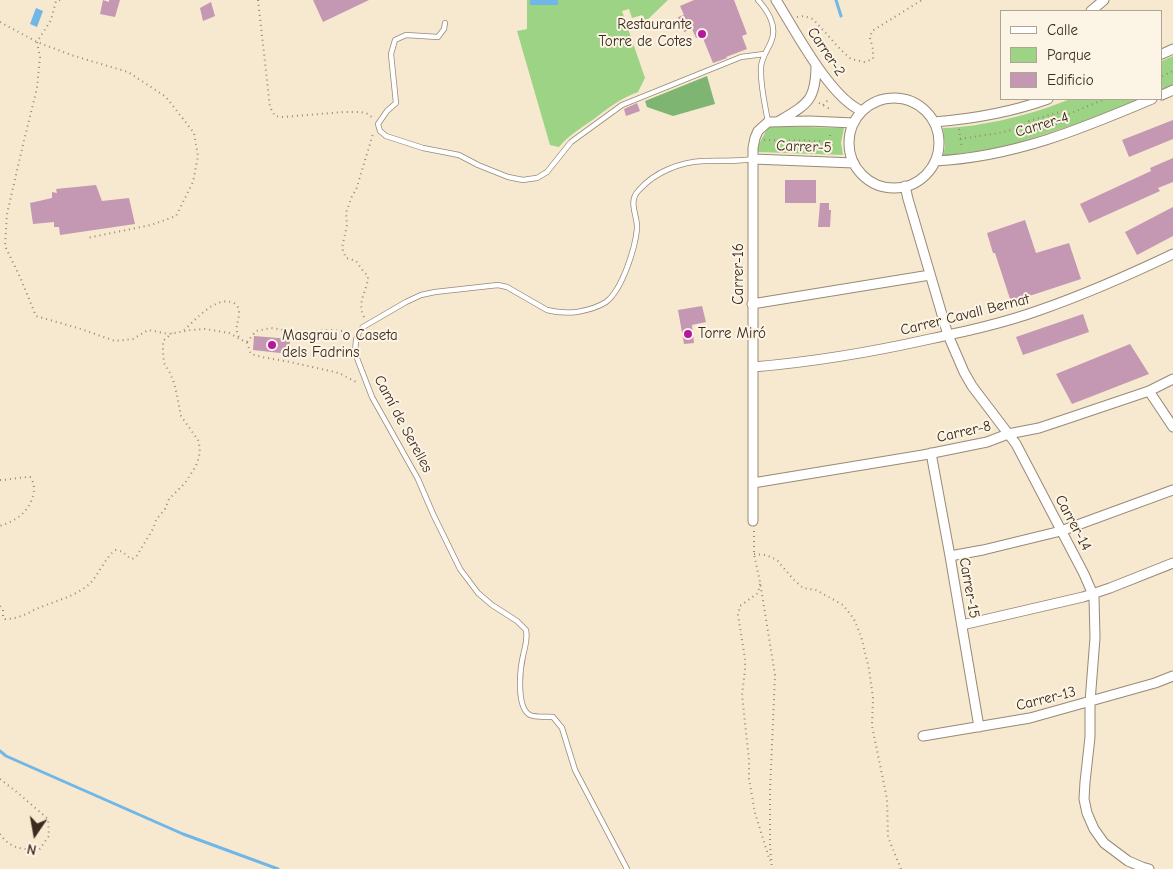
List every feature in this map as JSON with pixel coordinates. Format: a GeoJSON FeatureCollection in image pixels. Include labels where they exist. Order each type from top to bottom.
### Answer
{"type":"FeatureCollection","features":[{"type":"Feature","properties":{"kind":"street","name":"Carrer-2"},"geometry":{"type":"LineString","coordinates":[[776,0],[816,65],[838,92],[856,109],[862,111]]}},
{"type":"Feature","properties":{"kind":"street"},"geometry":{"type":"LineString","coordinates":[[1092,10],[1104,0]]}},
{"type":"Feature","properties":{"kind":"street"},"geometry":{"type":"LineString","coordinates":[[779,121],[804,105],[812,94],[816,79],[816,65]]}},
{"type":"Feature","properties":{"kind":"street"},"geometry":{"type":"LineString","coordinates":[[887,98],[900,98],[914,102],[926,110],[934,122],[938,134],[939,150],[929,171],[919,180],[905,186],[890,188],[876,184],[863,175],[854,163],[850,150],[849,136],[854,123],[862,111],[873,103],[887,98]]}},
{"type":"Feature","properties":{"kind":"street","name":"Carrer-4"},"geometry":{"type":"LineString","coordinates":[[934,122],[958,120],[1020,108],[1045,100]]}},
{"type":"Feature","properties":{"kind":"street","name":"Carrer-4"},"geometry":{"type":"LineString","coordinates":[[935,161],[1006,150],[1059,136],[1149,100]]}},
{"type":"Feature","properties":{"kind":"street"},"geometry":{"type":"LineString","coordinates":[[754,140],[758,131],[768,122]]}},
{"type":"Feature","properties":{"kind":"street","name":"Carrer-5"},"geometry":{"type":"LineString","coordinates":[[768,122],[854,123]]}},
{"type":"Feature","properties":{"kind":"street","name":"Carrer-16"},"geometry":{"type":"LineString","coordinates":[[753,521],[752,304],[754,140]]}},
{"type":"Feature","properties":{"kind":"street","name":"Carrer-5"},"geometry":{"type":"LineString","coordinates":[[753,159],[854,163]]}},
{"type":"Feature","properties":{"kind":"street","name":"Carrer-14"},"geometry":{"type":"LineString","coordinates":[[905,186],[948,335],[964,372],[1016,444],[1062,530],[1093,594],[1095,638],[1090,702],[1090,737],[1084,799],[1087,813],[1094,829],[1104,844],[1128,861],[1149,869]]}},
{"type":"Feature","properties":{"kind":"street","name":"Carrer Cavall Bernat"},"geometry":{"type":"LineString","coordinates":[[753,367],[833,357],[972,330],[1086,294],[1173,254]]}},
{"type":"Feature","properties":{"kind":"street"},"geometry":{"type":"LineString","coordinates":[[752,304],[930,275]]}},
{"type":"Feature","properties":{"kind":"street","name":"Carrer-8"},"geometry":{"type":"LineString","coordinates":[[753,483],[987,442],[1008,434],[1039,428],[1149,391],[1173,379]]}},
{"type":"Feature","properties":{"kind":"street"},"geometry":{"type":"LineString","coordinates":[[1149,391],[1173,427]]}},
{"type":"Feature","properties":{"kind":"street","name":"Carrer-15"},"geometry":{"type":"LineString","coordinates":[[931,453],[979,728]]}},
{"type":"Feature","properties":{"kind":"street"},"geometry":{"type":"LineString","coordinates":[[950,556],[983,550],[1062,530],[1173,490]]}},
{"type":"Feature","properties":{"kind":"street"},"geometry":{"type":"LineString","coordinates":[[962,625],[1093,594],[1173,563]]}},
{"type":"Feature","properties":{"kind":"street","name":"Carrer-13"},"geometry":{"type":"LineString","coordinates":[[923,736],[1030,718],[1155,683],[1173,676]]}},
{"type":"Feature","properties":{"kind":"lane"},"geometry":{"type":"LineString","coordinates":[[758,0],[768,12],[773,27],[772,38],[764,54],[761,77],[768,122]]}},
{"type":"Feature","properties":{"kind":"lane"},"geometry":{"type":"LineString","coordinates":[[446,23],[438,37],[406,35],[395,40],[391,54],[396,103],[387,111],[378,124],[380,131],[386,136],[423,148],[459,155],[508,177],[523,180],[536,178],[547,172],[571,142],[622,104],[741,57],[764,54]]}},
{"type":"Feature","properties":{"kind":"lane"},"geometry":{"type":"LineString","coordinates":[[359,332],[368,324],[421,295],[492,285],[507,287],[547,310],[554,312],[566,313],[593,309],[600,306],[609,299],[620,284],[636,238],[637,227],[633,201],[636,192],[665,171],[687,163],[705,160],[753,159]]}},
{"type":"Feature","properties":{"kind":"lane","name":"Camí de Serelles"},"geometry":{"type":"LineString","coordinates":[[359,332],[355,352],[369,390],[418,479],[460,569],[478,593],[492,605],[517,621],[526,630],[527,643],[522,658],[520,684],[523,707],[530,715],[553,717],[562,728],[575,770],[627,869]]}},
{"type":"Feature","properties":{"kind":"path"},"geometry":{"type":"LineString","coordinates":[[60,0],[56,1],[51,20],[37,42],[40,56],[37,88],[7,214],[5,246],[36,316],[115,341],[133,339],[148,330],[172,333],[205,329],[229,333],[247,343],[251,354],[339,373],[369,390]]}},
{"type":"Feature","properties":{"kind":"path"},"geometry":{"type":"LineString","coordinates":[[258,0],[270,107],[275,116],[361,112],[368,114],[378,124],[372,137],[356,190],[346,213],[347,225],[342,248],[346,258],[356,260],[368,276],[360,307],[368,324]]}},
{"type":"Feature","properties":{"kind":"path"},"geometry":{"type":"LineString","coordinates":[[788,18],[804,16],[813,19],[840,50],[851,59],[864,62],[873,59],[870,38],[872,31],[922,0]]}},
{"type":"Feature","properties":{"kind":"path"},"geometry":{"type":"LineString","coordinates":[[0,22],[37,42],[71,55],[128,72],[166,97],[194,133],[198,156],[193,182],[176,216],[151,225],[87,238]]}},
{"type":"Feature","properties":{"kind":"path"},"geometry":{"type":"LineString","coordinates":[[1064,116],[1104,100]]}},
{"type":"Feature","properties":{"kind":"path"},"geometry":{"type":"LineString","coordinates":[[1063,111],[1064,116],[1066,121],[1032,131],[1030,121],[1063,111]]}},
{"type":"Feature","properties":{"kind":"path"},"geometry":{"type":"LineString","coordinates":[[958,120],[963,158]]}},
{"type":"Feature","properties":{"kind":"path"},"geometry":{"type":"LineString","coordinates":[[960,139],[1031,125]]}},
{"type":"Feature","properties":{"kind":"path"},"geometry":{"type":"LineString","coordinates":[[754,140],[830,141]]}},
{"type":"Feature","properties":{"kind":"path"},"geometry":{"type":"LineString","coordinates":[[182,332],[209,308],[219,302],[226,301],[235,303],[239,307],[237,333],[240,339]]}},
{"type":"Feature","properties":{"kind":"path"},"geometry":{"type":"LineString","coordinates":[[247,343],[256,330],[271,328],[299,332],[332,330],[359,332]]}},
{"type":"Feature","properties":{"kind":"path"},"geometry":{"type":"LineString","coordinates":[[0,606],[3,610],[3,618],[19,617],[62,600],[88,586],[116,550],[124,552],[127,557],[132,559],[136,557],[169,499],[192,473],[199,457],[200,448],[198,440],[181,416],[174,383],[164,363],[162,352],[164,341],[172,333]]}},
{"type":"Feature","properties":{"kind":"path"},"geometry":{"type":"LineString","coordinates":[[0,480],[30,477],[34,482],[34,492],[32,500],[23,514],[0,526]]}},
{"type":"Feature","properties":{"kind":"path"},"geometry":{"type":"LineString","coordinates":[[753,521],[754,554],[775,675],[770,791],[772,868]]}},
{"type":"Feature","properties":{"kind":"path"},"geometry":{"type":"LineString","coordinates":[[754,554],[766,555],[778,560],[803,588],[816,590],[843,605],[854,619],[861,636],[869,669],[873,698],[872,726],[887,799],[888,837],[901,869]]}},
{"type":"Feature","properties":{"kind":"path"},"geometry":{"type":"LineString","coordinates":[[760,582],[758,593],[740,606],[738,615],[745,659],[742,695],[749,778],[755,813],[772,868]]}},
{"type":"Feature","properties":{"kind":"path"},"geometry":{"type":"LineString","coordinates":[[0,779],[18,792],[48,819],[49,836],[39,850],[21,849],[6,842],[0,834]]}},
{"type":"Feature","properties":{"kind":"green space"},"geometry":{"type":"Polygon","coordinates":[[[527,0],[668,0],[644,23],[642,15],[632,18],[629,9],[622,11],[645,78],[638,92],[610,107],[571,135],[559,147],[550,145],[517,31],[527,29],[527,0]]]}},
{"type":"Feature","properties":{"kind":"green space"},"geometry":{"type":"Polygon","coordinates":[[[1173,56],[1173,88],[1163,93],[1163,61],[1173,56]]]}},
{"type":"Feature","properties":{"kind":"green space"},"geometry":{"type":"Polygon","coordinates":[[[707,76],[715,104],[673,116],[647,107],[645,101],[707,76]]]}},
{"type":"Feature","properties":{"kind":"green space"},"geometry":{"type":"Polygon","coordinates":[[[1067,100],[1145,100],[1120,110],[1005,147],[943,156],[945,147],[943,128],[1008,119],[1067,100]]]}},
{"type":"Feature","properties":{"kind":"green space"},"geometry":{"type":"Polygon","coordinates":[[[769,126],[844,128],[841,143],[843,155],[758,152],[758,145],[769,126]]]}},
{"type":"Feature","properties":{"kind":"water"},"geometry":{"type":"Polygon","coordinates":[[[530,0],[558,0],[558,5],[530,5],[530,0]]]}},
{"type":"Feature","properties":{"kind":"water"},"geometry":{"type":"Polygon","coordinates":[[[36,8],[43,11],[37,27],[30,24],[36,8]]]}},
{"type":"Feature","properties":{"kind":"building"},"geometry":{"type":"Polygon","coordinates":[[[103,0],[109,2],[109,0],[120,0],[115,17],[100,14],[103,0]]]}},
{"type":"Feature","properties":{"kind":"building"},"geometry":{"type":"Polygon","coordinates":[[[313,0],[369,0],[323,22],[313,0]]]}},
{"type":"Feature","properties":{"kind":"building"},"geometry":{"type":"Polygon","coordinates":[[[694,0],[734,0],[747,34],[742,36],[747,49],[713,63],[702,36],[696,38],[692,29],[684,32],[678,17],[684,15],[680,6],[694,0]]]}},
{"type":"Feature","properties":{"kind":"building"},"geometry":{"type":"Polygon","coordinates":[[[211,2],[215,16],[203,21],[200,8],[211,2]]]}},
{"type":"Feature","properties":{"kind":"building"},"geometry":{"type":"Polygon","coordinates":[[[637,103],[640,111],[626,116],[624,109],[637,103]]]}},
{"type":"Feature","properties":{"kind":"building"},"geometry":{"type":"Polygon","coordinates":[[[1173,120],[1173,139],[1129,157],[1122,140],[1173,120]]]}},
{"type":"Feature","properties":{"kind":"building"},"geometry":{"type":"Polygon","coordinates":[[[1173,158],[1173,182],[1158,188],[1160,191],[1089,223],[1080,204],[1151,171],[1150,168],[1173,158]]]}},
{"type":"Feature","properties":{"kind":"building"},"geometry":{"type":"Polygon","coordinates":[[[785,180],[816,180],[816,203],[785,203],[785,180]]]}},
{"type":"Feature","properties":{"kind":"building"},"geometry":{"type":"Polygon","coordinates":[[[96,185],[102,201],[129,198],[135,224],[60,235],[59,227],[54,227],[54,222],[33,224],[30,203],[52,198],[52,192],[57,193],[56,189],[96,185]]]}},
{"type":"Feature","properties":{"kind":"building"},"geometry":{"type":"Polygon","coordinates":[[[820,203],[829,203],[829,210],[831,210],[830,227],[818,227],[820,203]]]}},
{"type":"Feature","properties":{"kind":"building"},"geometry":{"type":"Polygon","coordinates":[[[1173,207],[1173,236],[1137,255],[1125,232],[1173,207]]]}},
{"type":"Feature","properties":{"kind":"building"},"geometry":{"type":"Polygon","coordinates":[[[1025,220],[1036,253],[1069,243],[1081,279],[1011,302],[987,233],[1025,220]]]}},
{"type":"Feature","properties":{"kind":"building","name":"Torre Miró"},"geometry":{"type":"Polygon","coordinates":[[[702,306],[706,322],[692,325],[694,343],[684,344],[678,310],[702,306]]]}},
{"type":"Feature","properties":{"kind":"building"},"geometry":{"type":"Polygon","coordinates":[[[1083,314],[1089,332],[1023,355],[1016,337],[1083,314]]]}},
{"type":"Feature","properties":{"kind":"building","name":"Masgrau o Caseta dels Fadrins"},"geometry":{"type":"Polygon","coordinates":[[[254,336],[290,339],[289,354],[253,350],[254,336]]]}},
{"type":"Feature","properties":{"kind":"building"},"geometry":{"type":"Polygon","coordinates":[[[1130,344],[1149,374],[1072,404],[1056,374],[1130,344]]]}},
{"type":"Feature","properties":{"kind":"waterway"},"geometry":{"type":"LineString","coordinates":[[836,0],[841,16]]}},
{"type":"Feature","properties":{"kind":"waterway"},"geometry":{"type":"LineString","coordinates":[[0,751],[6,756],[183,834],[278,869]]}},
{"type":"Feature","properties":{"kind":"place","name":"Restaurante Torre de Cotes"},"geometry":{"type":"Point","coordinates":[702,34]}},
{"type":"Feature","properties":{"kind":"place","name":"Torre Miró"},"geometry":{"type":"Point","coordinates":[688,334]}},
{"type":"Feature","properties":{"kind":"place","name":"Masgrau o Caseta dels Fadrins"},"geometry":{"type":"Point","coordinates":[272,345]}}]}
